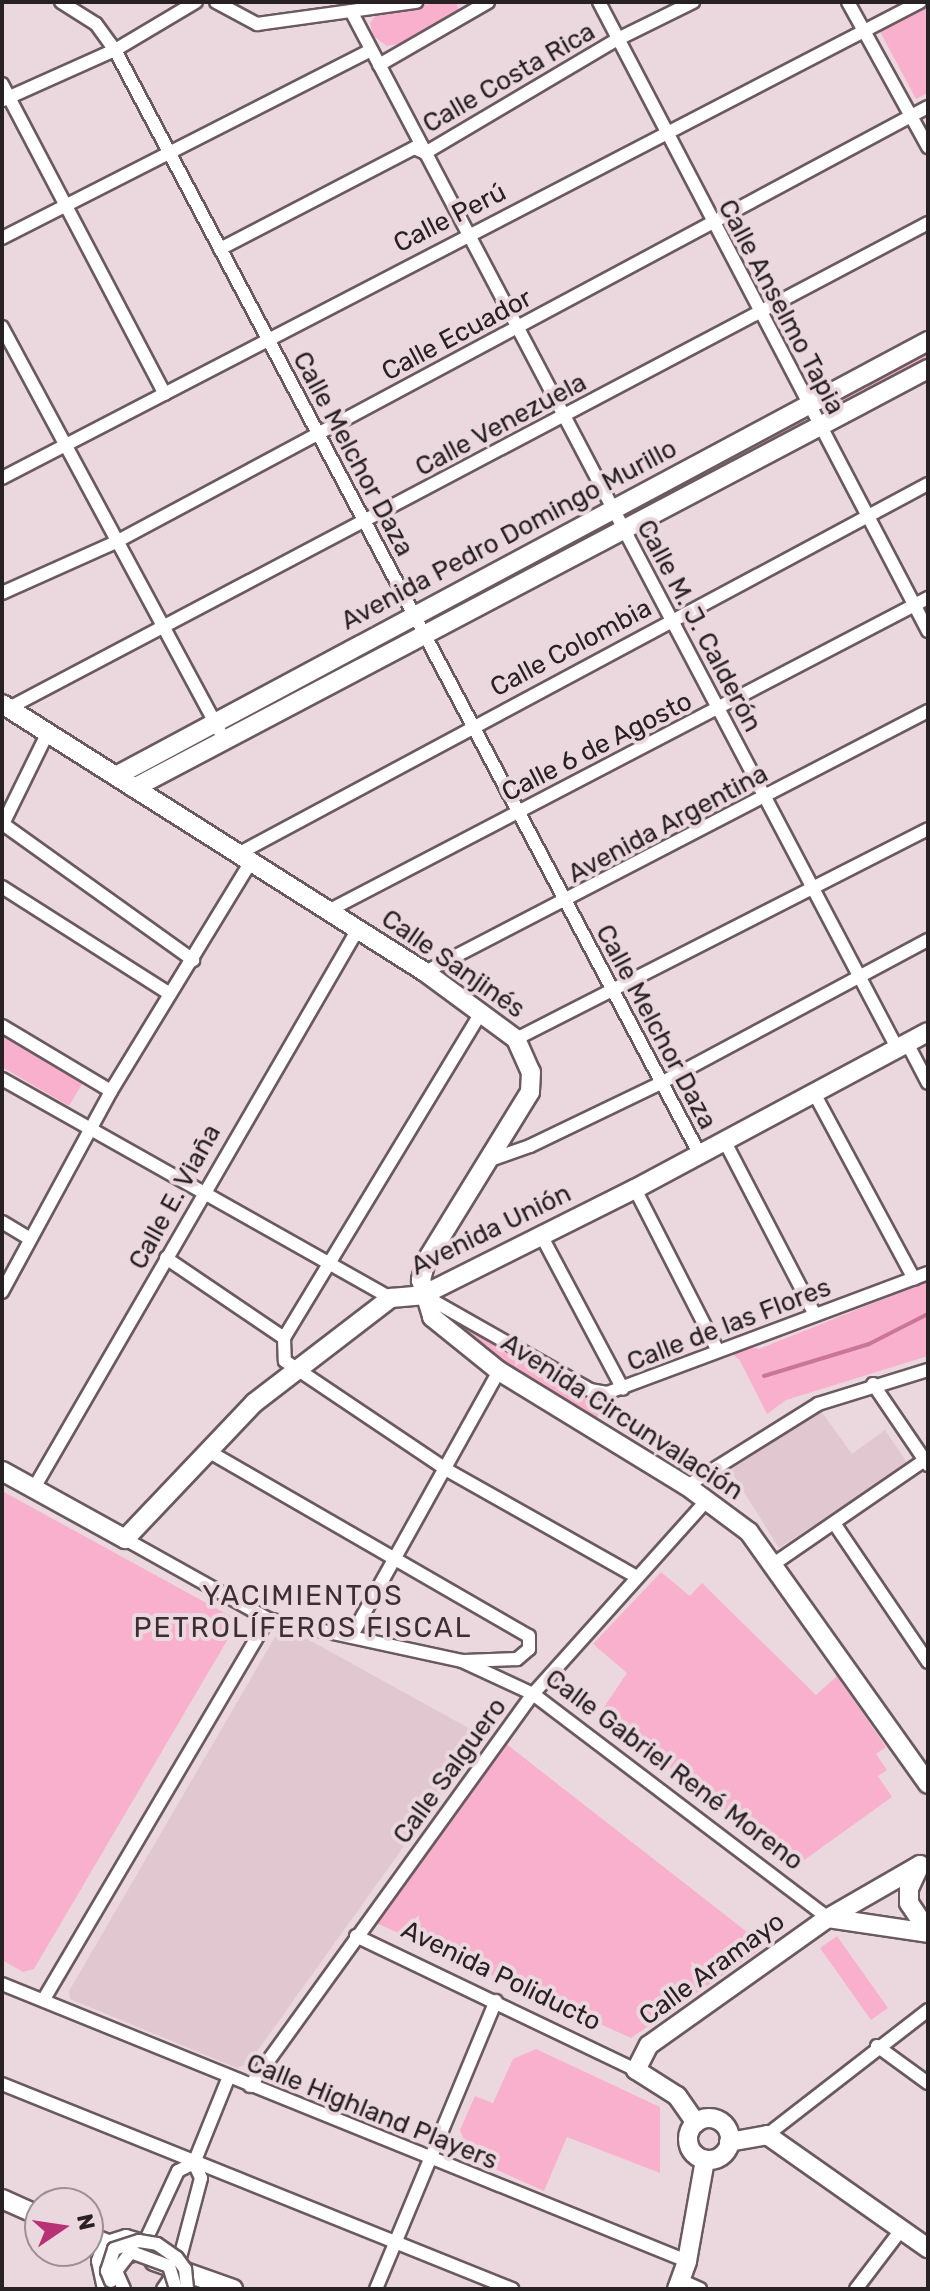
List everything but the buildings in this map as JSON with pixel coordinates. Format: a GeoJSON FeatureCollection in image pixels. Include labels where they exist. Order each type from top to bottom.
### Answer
{"type":"FeatureCollection","features":[{"type":"Feature","properties":{"kind":"main road","name":"Avenida Pedro Domingo Murillo"},"geometry":{"type":"LineString","coordinates":[[116,776],[928,341]]}},
{"type":"Feature","properties":{"kind":"main road","name":"Avenida Pedro Domingo Murillo"},"geometry":{"type":"LineString","coordinates":[[134,788],[928,369]]}},
{"type":"Feature","properties":{"kind":"main road"},"geometry":{"type":"LineString","coordinates":[[6,706],[116,776]]}},
{"type":"Feature","properties":{"kind":"main road","name":"Calle Sanjinés"},"geometry":{"type":"LineString","coordinates":[[116,776],[425,972],[516,1039],[531,1072],[530,1092],[426,1261],[423,1295]]}},
{"type":"Feature","properties":{"kind":"main road","name":"Avenida Unión"},"geometry":{"type":"LineString","coordinates":[[125,1539],[208,1451],[294,1369],[391,1298],[423,1295],[635,1189],[928,1032]]}},
{"type":"Feature","properties":{"kind":"main road","name":"Avenida Circunvalación"},"geometry":{"type":"LineString","coordinates":[[423,1295],[448,1334],[499,1371],[687,1486],[749,1532],[775,1563],[928,1784]]}},
{"type":"Feature","properties":{"kind":"main road","name":"Calle Gabriel René Moreno"},"geometry":{"type":"LineString","coordinates":[[2,1471],[125,1539]]}},
{"type":"Feature","properties":{"kind":"main road"},"geometry":{"type":"LineString","coordinates":[[924,1861],[909,1889],[909,1903],[928,1932]]}},
{"type":"Feature","properties":{"kind":"main road","name":"Calle Aramayo"},"geometry":{"type":"LineString","coordinates":[[636,2070],[649,2045],[828,1918],[924,1861]]}},
{"type":"Feature","properties":{"kind":"main road"},"geometry":{"type":"LineString","coordinates":[[828,1918],[928,1932]]}},
{"type":"Feature","properties":{"kind":"main road","name":"Avenida Poliducto"},"geometry":{"type":"LineString","coordinates":[[636,2070],[677,2096],[696,2123]]}},
{"type":"Feature","properties":{"kind":"main road"},"geometry":{"type":"LineString","coordinates":[[729,2142],[721,2122],[708,2118],[696,2123],[688,2141],[693,2153],[705,2160],[719,2158],[729,2142],[767,2135],[928,2248]]}},
{"type":"Feature","properties":{"kind":"main road"},"geometry":{"type":"LineString","coordinates":[[678,2285],[687,2261],[705,2160]]}},
{"type":"Feature","properties":{"kind":"main road"},"geometry":{"type":"LineString","coordinates":[[2,2199],[24,2209]]}},
{"type":"Feature","properties":{"kind":"main road"},"geometry":{"type":"LineString","coordinates":[[104,2244],[179,2279],[233,2289]]}},
{"type":"Feature","properties":{"kind":"street","name":"Calle Melchor Daza"},"geometry":{"type":"LineString","coordinates":[[61,2],[96,24],[115,50],[700,1155]]}},
{"type":"Feature","properties":{"kind":"street"},"geometry":{"type":"LineString","coordinates":[[5,98],[115,50],[196,2]]}},
{"type":"Feature","properties":{"kind":"street"},"geometry":{"type":"LineString","coordinates":[[216,2],[257,24],[416,2]]}},
{"type":"Feature","properties":{"kind":"street"},"geometry":{"type":"LineString","coordinates":[[379,65],[488,2]]}},
{"type":"Feature","properties":{"kind":"street","name":"Calle Anselmo Tapia"},"geometry":{"type":"LineString","coordinates":[[599,2],[667,130],[711,223],[928,631]]}},
{"type":"Feature","properties":{"kind":"street","name":"Calle Costa Rica"},"geometry":{"type":"LineString","coordinates":[[220,249],[414,148],[425,153],[618,39],[693,2]]}},
{"type":"Feature","properties":{"kind":"street"},"geometry":{"type":"LineString","coordinates":[[848,2],[928,147]]}},
{"type":"Feature","properties":{"kind":"street","name":"Calle Perú"},"geometry":{"type":"LineString","coordinates":[[2,478],[667,130],[865,33],[920,2]]}},
{"type":"Feature","properties":{"kind":"street","name":"Calle M. J. Calderón"},"geometry":{"type":"LineString","coordinates":[[351,11],[859,976],[928,1083]]}},
{"type":"Feature","properties":{"kind":"street"},"geometry":{"type":"LineString","coordinates":[[2,238],[66,203],[171,157],[371,50]]}},
{"type":"Feature","properties":{"kind":"street"},"geometry":{"type":"LineString","coordinates":[[2,84],[5,98],[66,203],[165,394]]}},
{"type":"Feature","properties":{"kind":"street","name":"Calle Ecuador"},"geometry":{"type":"LineString","coordinates":[[2,593],[116,542],[928,107]]}},
{"type":"Feature","properties":{"kind":"street","name":"Calle Venezuela"},"geometry":{"type":"LineString","coordinates":[[6,706],[162,630],[928,223]]}},
{"type":"Feature","properties":{"kind":"street"},"geometry":{"type":"LineString","coordinates":[[2,327],[162,630],[225,741]]}},
{"type":"Feature","properties":{"kind":"street","name":"Calle Colombia"},"geometry":{"type":"LineString","coordinates":[[244,858],[471,725],[928,484]]}},
{"type":"Feature","properties":{"kind":"street","name":"Calle 6 de Agosto"},"geometry":{"type":"LineString","coordinates":[[328,911],[928,598]]}},
{"type":"Feature","properties":{"kind":"street","name":"Avenida Argentina"},"geometry":{"type":"LineString","coordinates":[[425,972],[565,903],[928,711]]}},
{"type":"Feature","properties":{"kind":"street"},"geometry":{"type":"LineString","coordinates":[[48,732],[2,825],[193,960]]}},
{"type":"Feature","properties":{"kind":"street"},"geometry":{"type":"LineString","coordinates":[[516,1039],[613,993],[928,829]]}},
{"type":"Feature","properties":{"kind":"street"},"geometry":{"type":"LineString","coordinates":[[2,1292],[111,1091],[193,960],[244,858]]}},
{"type":"Feature","properties":{"kind":"street"},"geometry":{"type":"LineString","coordinates":[[2,887],[170,994]]}},
{"type":"Feature","properties":{"kind":"street","name":"Calle E. Viaña"},"geometry":{"type":"LineString","coordinates":[[34,1488],[203,1191],[358,929]]}},
{"type":"Feature","properties":{"kind":"street"},"geometry":{"type":"LineString","coordinates":[[490,1160],[530,1146],[661,1083],[928,940]]}},
{"type":"Feature","properties":{"kind":"street"},"geometry":{"type":"LineString","coordinates":[[482,1011],[284,1338],[285,1361],[447,1470],[637,1577]]}},
{"type":"Feature","properties":{"kind":"street"},"geometry":{"type":"LineString","coordinates":[[2,1026],[111,1091]]}},
{"type":"Feature","properties":{"kind":"street"},"geometry":{"type":"LineString","coordinates":[[2,1079],[391,1298]]}},
{"type":"Feature","properties":{"kind":"street"},"geometry":{"type":"LineString","coordinates":[[814,1093],[914,1279]]}},
{"type":"Feature","properties":{"kind":"street","name":"Calle Melchor Daza"},"geometry":{"type":"LineString","coordinates":[[725,1142],[815,1315]]}},
{"type":"Feature","properties":{"kind":"street"},"geometry":{"type":"LineString","coordinates":[[635,1189],[718,1351]]}},
{"type":"Feature","properties":{"kind":"street"},"geometry":{"type":"LineString","coordinates":[[2,1222],[30,1239]]}},
{"type":"Feature","properties":{"kind":"street"},"geometry":{"type":"LineString","coordinates":[[541,1235],[623,1389]]}},
{"type":"Feature","properties":{"kind":"street"},"geometry":{"type":"LineString","coordinates":[[166,1258],[284,1338]]}},
{"type":"Feature","properties":{"kind":"street"},"geometry":{"type":"LineString","coordinates":[[2,1264],[14,1271]]}},
{"type":"Feature","properties":{"kind":"street","name":"Calle de las Flores"},"geometry":{"type":"LineString","coordinates":[[423,1295],[590,1390],[623,1389],[928,1273]]}},
{"type":"Feature","properties":{"kind":"street"},"geometry":{"type":"LineString","coordinates":[[687,1486],[780,1423],[873,1384],[928,1370]]}},
{"type":"Feature","properties":{"kind":"street"},"geometry":{"type":"LineString","coordinates":[[352,1635],[447,1470],[499,1371]]}},
{"type":"Feature","properties":{"kind":"street"},"geometry":{"type":"LineString","coordinates":[[775,1563],[836,1526],[926,1463],[873,1384]]}},
{"type":"Feature","properties":{"kind":"street"},"geometry":{"type":"LineString","coordinates":[[208,1451],[529,1636],[529,1649],[517,1659],[462,1661]]}},
{"type":"Feature","properties":{"kind":"street","name":"Calle Salguero"},"geometry":{"type":"LineString","coordinates":[[250,2086],[533,1694],[707,1500]]}},
{"type":"Feature","properties":{"kind":"street"},"geometry":{"type":"LineString","coordinates":[[836,1526],[928,1662]]}},
{"type":"Feature","properties":{"kind":"street","name":"Calle Gabriel René Moreno"},"geometry":{"type":"LineString","coordinates":[[125,1539],[268,1619],[462,1661],[533,1694],[828,1918]]}},
{"type":"Feature","properties":{"kind":"street"},"geometry":{"type":"LineString","coordinates":[[44,1999],[268,1619]]}},
{"type":"Feature","properties":{"kind":"street","name":"Avenida Poliducto"},"geometry":{"type":"LineString","coordinates":[[356,1936],[636,2070]]}},
{"type":"Feature","properties":{"kind":"street"},"geometry":{"type":"LineString","coordinates":[[2,1976],[44,1999]]}},
{"type":"Feature","properties":{"kind":"street"},"geometry":{"type":"LineString","coordinates":[[2,1984],[44,1999]]}},
{"type":"Feature","properties":{"kind":"street","name":"Calle Highland Players"},"geometry":{"type":"LineString","coordinates":[[44,1999],[228,2079],[687,2261]]}},
{"type":"Feature","properties":{"kind":"street"},"geometry":{"type":"LineString","coordinates":[[376,2289],[496,2001]]}},
{"type":"Feature","properties":{"kind":"street"},"geometry":{"type":"LineString","coordinates":[[767,2135],[877,2046],[928,2010]]}},
{"type":"Feature","properties":{"kind":"street"},"geometry":{"type":"LineString","coordinates":[[877,2046],[928,2083]]}},
{"type":"Feature","properties":{"kind":"street"},"geometry":{"type":"LineString","coordinates":[[145,2242],[178,2171],[194,2163],[228,2079]]}},
{"type":"Feature","properties":{"kind":"street"},"geometry":{"type":"LineString","coordinates":[[2,2084],[512,2289]]}},
{"type":"Feature","properties":{"kind":"street"},"geometry":{"type":"LineString","coordinates":[[179,2279],[201,2178],[194,2163]]}},
{"type":"Feature","properties":{"kind":"street"},"geometry":{"type":"LineString","coordinates":[[856,2289],[901,2230]]}},
{"type":"Feature","properties":{"kind":"street"},"geometry":{"type":"LineString","coordinates":[[104,2239],[126,2236],[145,2242],[179,2279]]}},
{"type":"Feature","properties":{"kind":"street"},"geometry":{"type":"LineString","coordinates":[[111,2286],[107,2271],[114,2249],[139,2241],[157,2244],[177,2258],[185,2269],[179,2279]]}},
{"type":"Feature","properties":{"kind":"street"},"geometry":{"type":"LineString","coordinates":[[124,2289],[116,2271],[131,2252],[169,2266],[179,2279]]}},
{"type":"Feature","properties":{"kind":"street"},"geometry":{"type":"LineString","coordinates":[[101,2267],[111,2286]]}},
{"type":"Feature","properties":{"kind":"street"},"geometry":{"type":"LineString","coordinates":[[678,2285],[700,2289]]}},
{"type":"Feature","properties":{"kind":"shaded area"},"geometry":{"type":"Polygon","coordinates":[[[456,2],[459,11],[403,43],[387,46],[373,36],[370,23],[379,11],[456,2]]]}},
{"type":"Feature","properties":{"kind":"shaded area"},"geometry":{"type":"Polygon","coordinates":[[[928,2],[928,93],[916,99],[878,28],[928,2]]]}},
{"type":"Feature","properties":{"kind":"shaded area"},"geometry":{"type":"Polygon","coordinates":[[[928,348],[928,361],[829,414],[823,404],[928,348]]]}},
{"type":"Feature","properties":{"kind":"shaded area"},"geometry":{"type":"Polygon","coordinates":[[[802,416],[807,426],[630,520],[624,511],[802,416]]]}},
{"type":"Feature","properties":{"kind":"shaded area"},"geometry":{"type":"Polygon","coordinates":[[[608,520],[613,529],[436,624],[430,615],[608,520]]]}},
{"type":"Feature","properties":{"kind":"shaded area"},"geometry":{"type":"Polygon","coordinates":[[[2,1033],[84,1081],[69,1106],[2,1067],[2,1033]]]}},
{"type":"Feature","properties":{"kind":"shaded area"},"geometry":{"type":"Polygon","coordinates":[[[928,1281],[928,1356],[786,1400],[767,1414],[739,1359],[730,1353],[747,1346],[759,1349],[928,1281]]]}},
{"type":"Feature","properties":{"kind":"shaded area"},"geometry":{"type":"Polygon","coordinates":[[[456,1318],[600,1407],[596,1423],[463,1340],[456,1318]]]}},
{"type":"Feature","properties":{"kind":"shaded area"},"geometry":{"type":"Polygon","coordinates":[[[821,1411],[852,1454],[885,1430],[908,1464],[779,1548],[730,1470],[821,1411]]]}},
{"type":"Feature","properties":{"kind":"shaded area"},"geometry":{"type":"Polygon","coordinates":[[[2,1491],[232,1617],[235,1627],[34,1969],[23,1972],[2,1960],[2,1491]]]}},
{"type":"Feature","properties":{"kind":"shaded area"},"geometry":{"type":"Polygon","coordinates":[[[661,1572],[690,1596],[702,1583],[816,1695],[837,1676],[886,1747],[876,1754],[887,1770],[878,1776],[892,1797],[796,1866],[600,1713],[627,1673],[593,1644],[661,1572]]]}},
{"type":"Feature","properties":{"kind":"shaded area"},"geometry":{"type":"Polygon","coordinates":[[[282,1625],[483,1736],[248,2064],[237,2068],[70,1999],[69,1991],[282,1625]]]}},
{"type":"Feature","properties":{"kind":"shaded area"},"geometry":{"type":"Polygon","coordinates":[[[505,1743],[765,1946],[631,2038],[376,1923],[505,1743]]]}},
{"type":"Feature","properties":{"kind":"shaded area"},"geometry":{"type":"Polygon","coordinates":[[[837,1936],[888,2008],[871,2020],[820,1948],[837,1936]]]}},
{"type":"Feature","properties":{"kind":"shaded area"},"geometry":{"type":"Polygon","coordinates":[[[536,2049],[660,2107],[660,2173],[567,2137],[544,2191],[470,2158],[460,2130],[475,2096],[493,2103],[513,2059],[536,2049]]]}},
{"type":"Feature","properties":{"kind":"waterway"},"geometry":{"type":"LineString","coordinates":[[764,1376],[869,1344],[928,1314]]}},
{"type":"Feature","properties":{"kind":"district","name":"YACIMIENTOS PETROLÍFEROS FISCAL"},"geometry":{"type":"Point","coordinates":[303,1612]}}]}
